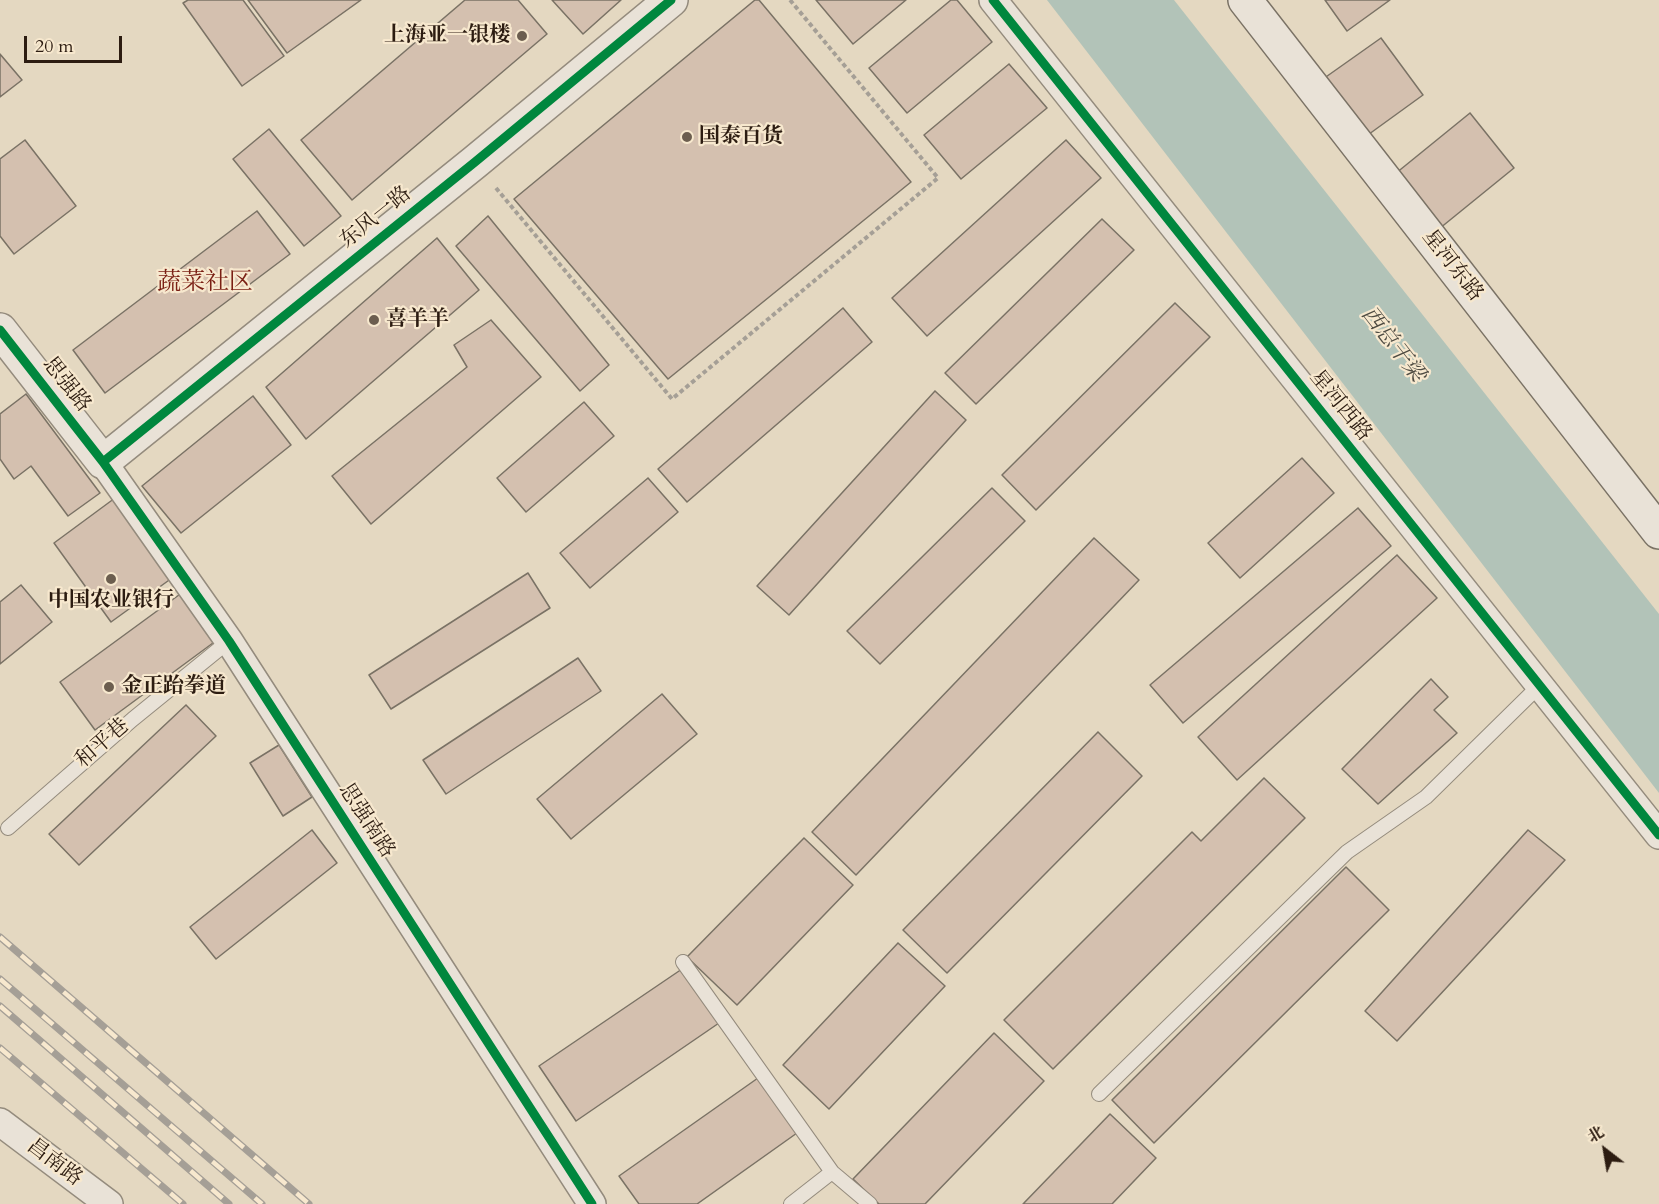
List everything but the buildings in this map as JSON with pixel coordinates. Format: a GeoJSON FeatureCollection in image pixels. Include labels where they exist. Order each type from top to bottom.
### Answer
{"type":"FeatureCollection","features":[{"type":"Feature","properties":{"kind":"street","name":"东风一路"},"geometry":{"type":"LineString","coordinates":[[103,462],[475,162],[671,0]]}},
{"type":"Feature","properties":{"kind":"street","name":"星河西路"},"geometry":{"type":"LineString","coordinates":[[993,0],[1659,834]]}},
{"type":"Feature","properties":{"kind":"street","name":"星河东路"},"geometry":{"type":"LineString","coordinates":[[1245,0],[1659,532]]}},
{"type":"Feature","properties":{"kind":"street","name":"思强路"},"geometry":{"type":"LineString","coordinates":[[0,330],[103,462]]}},
{"type":"Feature","properties":{"kind":"street","name":"思强南路"},"geometry":{"type":"LineString","coordinates":[[103,462],[229,641],[592,1204]]}},
{"type":"Feature","properties":{"kind":"street","name":"昌南路"},"geometry":{"type":"LineString","coordinates":[[0,1122],[109,1204]]}},
{"type":"Feature","properties":{"kind":"lane","name":"和平巷"},"geometry":{"type":"LineString","coordinates":[[8,828],[133,719],[229,641]]}},
{"type":"Feature","properties":{"kind":"lane"},"geometry":{"type":"LineString","coordinates":[[1099,1094],[1347,852],[1426,797],[1540,686]]}},
{"type":"Feature","properties":{"kind":"lane"},"geometry":{"type":"LineString","coordinates":[[683,962],[832,1172],[870,1204]]}},
{"type":"Feature","properties":{"kind":"lane"},"geometry":{"type":"LineString","coordinates":[[791,1204],[832,1172]]}},
{"type":"Feature","properties":{"kind":"path"},"geometry":{"type":"LineString","coordinates":[[475,162],[672,399],[938,178],[790,0]]}},
{"type":"Feature","properties":{"kind":"water","name":"西总干梁"},"geometry":{"type":"Polygon","coordinates":[[[1047,0],[1174,0],[1659,614],[1659,793],[1047,0]]]}},
{"type":"Feature","properties":{"kind":"railway"},"geometry":{"type":"LineString","coordinates":[[0,937],[309,1204]]}},
{"type":"Feature","properties":{"kind":"railway"},"geometry":{"type":"LineString","coordinates":[[0,979],[262,1204]]}},
{"type":"Feature","properties":{"kind":"railway"},"geometry":{"type":"LineString","coordinates":[[0,1006],[229,1204]]}},
{"type":"Feature","properties":{"kind":"railway"},"geometry":{"type":"LineString","coordinates":[[0,1048],[183,1204]]}},
{"type":"Feature","properties":{"kind":"cycle path"},"geometry":{"type":"LineString","coordinates":[[103,462],[475,162],[671,0]]}},
{"type":"Feature","properties":{"kind":"cycle path"},"geometry":{"type":"LineString","coordinates":[[993,0],[1659,835]]}},
{"type":"Feature","properties":{"kind":"cycle path"},"geometry":{"type":"LineString","coordinates":[[0,330],[103,462],[229,641],[592,1204]]}},
{"type":"Feature","properties":{"kind":"place","name":"上海亚一银楼"},"geometry":{"type":"Point","coordinates":[522,36]}},
{"type":"Feature","properties":{"kind":"place","name":"国泰百货"},"geometry":{"type":"Point","coordinates":[687,137]}},
{"type":"Feature","properties":{"kind":"place","name":"喜羊羊"},"geometry":{"type":"Point","coordinates":[374,320]}},
{"type":"Feature","properties":{"kind":"place","name":"中国农业银行"},"geometry":{"type":"Point","coordinates":[111,579]}},
{"type":"Feature","properties":{"kind":"place","name":"金正跆拳道"},"geometry":{"type":"Point","coordinates":[109,687]}},
{"type":"Feature","properties":{"kind":"district","name":"蔬菜社区"},"geometry":{"type":"Point","coordinates":[205,283]}}]}
